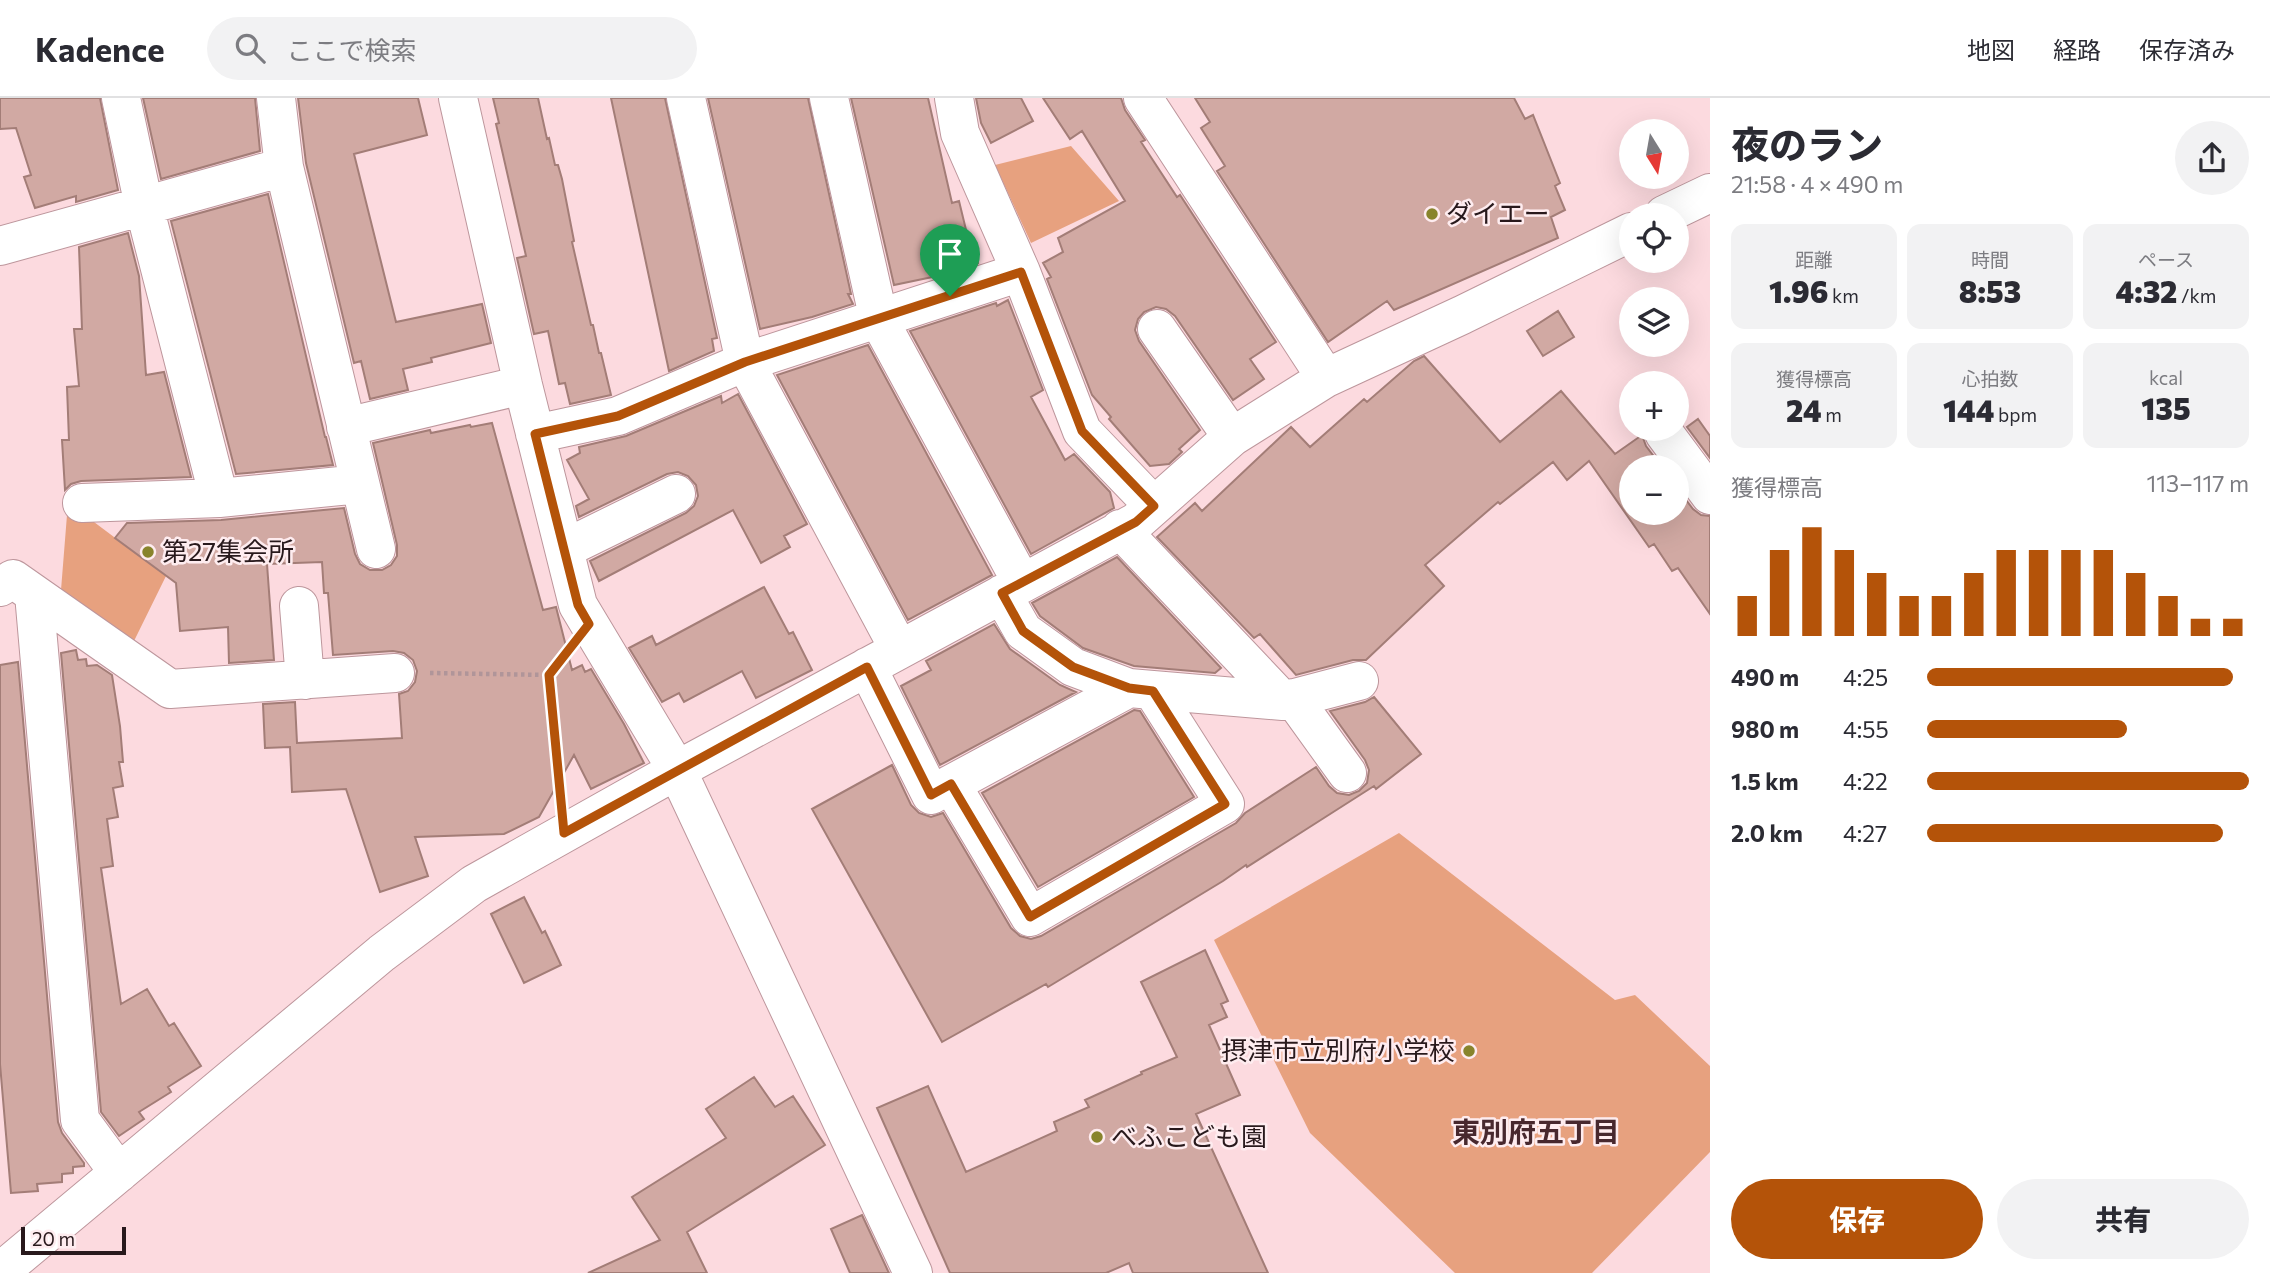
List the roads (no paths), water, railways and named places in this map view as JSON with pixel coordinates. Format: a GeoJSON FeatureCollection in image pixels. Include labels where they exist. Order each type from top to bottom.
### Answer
{"type":"FeatureCollection","features":[{"type":"Feature","properties":{"kind":"street"},"geometry":{"type":"LineString","coordinates":[[121,98],[144,206],[219,498]]}},
{"type":"Feature","properties":{"kind":"street"},"geometry":{"type":"LineString","coordinates":[[276,98],[284,167],[376,549]]}},
{"type":"Feature","properties":{"kind":"street"},"geometry":{"type":"LineString","coordinates":[[458,98],[523,385],[578,605],[677,770],[914,1273]]}},
{"type":"Feature","properties":{"kind":"street"},"geometry":{"type":"LineString","coordinates":[[686,98],[745,362],[883,658],[931,795],[1141,690]]}},
{"type":"Feature","properties":{"kind":"street"},"geometry":{"type":"LineString","coordinates":[[829,98],[879,320],[1012,588],[1023,631],[1073,667],[1141,690],[1288,699],[1359,681]]}},
{"type":"Feature","properties":{"kind":"street"},"geometry":{"type":"LineString","coordinates":[[954,98],[960,133],[1021,272],[1082,431],[1154,506]]}},
{"type":"Feature","properties":{"kind":"street"},"geometry":{"type":"LineString","coordinates":[[1143,98],[1326,378]]}},
{"type":"Feature","properties":{"kind":"street"},"geometry":{"type":"LineString","coordinates":[[0,246],[284,167]]}},
{"type":"Feature","properties":{"kind":"street"},"geometry":{"type":"LineString","coordinates":[[1689,203],[1710,193]]}},
{"type":"Feature","properties":{"kind":"street"},"geometry":{"type":"LineString","coordinates":[[0,1272],[382,953],[474,884],[677,770],[1136,522],[1232,438],[1326,378],[1619,238]]}},
{"type":"Feature","properties":{"kind":"street"},"geometry":{"type":"LineString","coordinates":[[535,434],[618,416],[745,362],[1021,272]]}},
{"type":"Feature","properties":{"kind":"street"},"geometry":{"type":"LineString","coordinates":[[1157,329],[1232,438]]}},
{"type":"Feature","properties":{"kind":"street"},"geometry":{"type":"LineString","coordinates":[[346,426],[523,385]]}},
{"type":"Feature","properties":{"kind":"street"},"geometry":{"type":"LineString","coordinates":[[1670,441],[1710,495]]}},
{"type":"Feature","properties":{"kind":"street"},"geometry":{"type":"LineString","coordinates":[[82,503],[219,498],[360,484]]}},
{"type":"Feature","properties":{"kind":"street"},"geometry":{"type":"LineString","coordinates":[[564,549],[676,495]]}},
{"type":"Feature","properties":{"kind":"street"},"geometry":{"type":"LineString","coordinates":[[1120,530],[1288,699],[1347,773]]}},
{"type":"Feature","properties":{"kind":"street"},"geometry":{"type":"LineString","coordinates":[[17,591],[170,689],[394,673]]}},
{"type":"Feature","properties":{"kind":"street"},"geometry":{"type":"LineString","coordinates":[[17,591],[80,1120],[119,1173]]}},
{"type":"Feature","properties":{"kind":"street"},"geometry":{"type":"LineString","coordinates":[[299,606],[306,680]]}},
{"type":"Feature","properties":{"kind":"street"},"geometry":{"type":"LineString","coordinates":[[951,784],[1030,917],[1225,804],[1141,690]]}},
{"type":"Feature","properties":{"kind":"place","name":"ダイエー"},"geometry":{"type":"Point","coordinates":[1432,214]}},
{"type":"Feature","properties":{"kind":"place","name":"第27集会所"},"geometry":{"type":"Point","coordinates":[148,552]}},
{"type":"Feature","properties":{"kind":"place","name":"摂津市立別府小学校"},"geometry":{"type":"Point","coordinates":[1469,1051]}},
{"type":"Feature","properties":{"kind":"place","name":"べふこども園"},"geometry":{"type":"Point","coordinates":[1097,1137]}},
{"type":"Feature","properties":{"kind":"district","name":"東別府五丁目"},"geometry":{"type":"Point","coordinates":[1536,1132]}}]}
